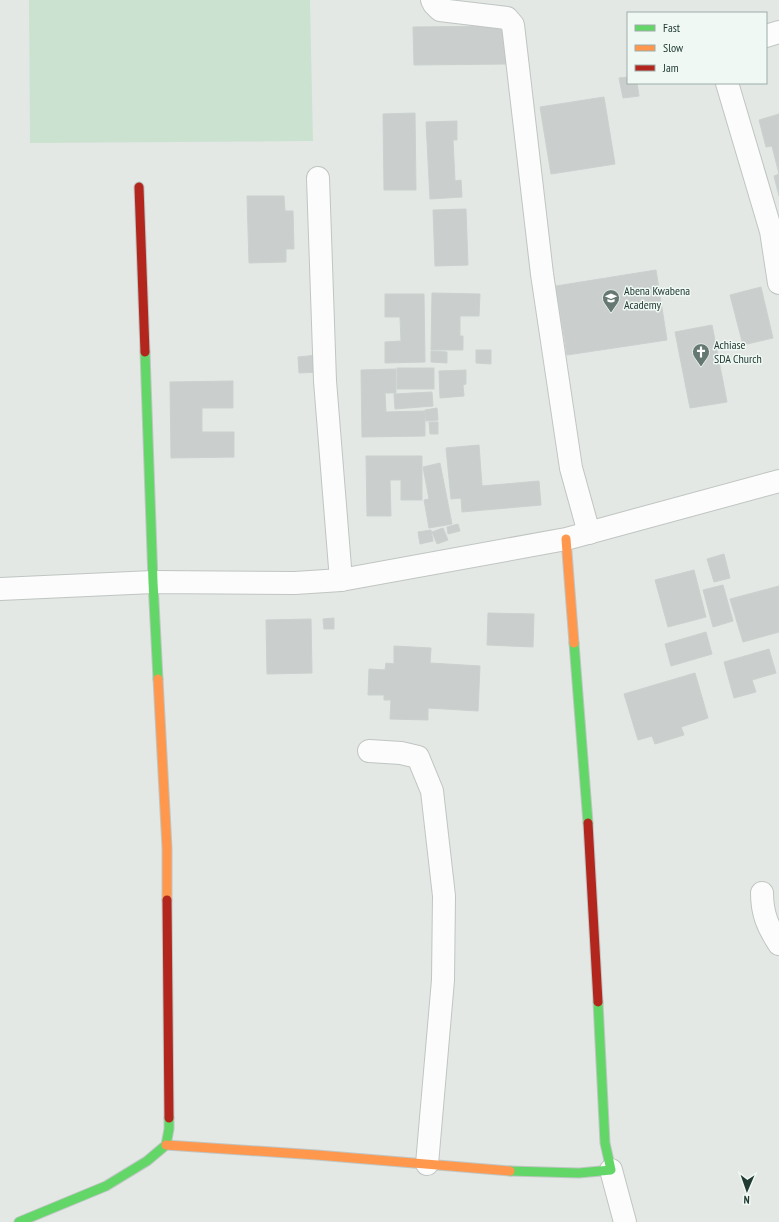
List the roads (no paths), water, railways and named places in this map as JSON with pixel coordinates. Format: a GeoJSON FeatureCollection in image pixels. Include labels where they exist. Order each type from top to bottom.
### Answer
{"type":"FeatureCollection","features":[{"type":"Feature","properties":{"kind":"street"},"geometry":{"type":"LineString","coordinates":[[432,0],[440,10],[506,18],[513,25],[542,274],[571,468],[589,533]]}},
{"type":"Feature","properties":{"kind":"street"},"geometry":{"type":"LineString","coordinates":[[767,36],[779,32]]}},
{"type":"Feature","properties":{"kind":"street"},"geometry":{"type":"LineString","coordinates":[[726,84],[775,230],[779,283]]}},
{"type":"Feature","properties":{"kind":"street"},"geometry":{"type":"LineString","coordinates":[[318,178],[325,381],[341,580]]}},
{"type":"Feature","properties":{"kind":"street"},"geometry":{"type":"LineString","coordinates":[[19,1222],[106,1186],[147,1161],[166,1145],[169,1129],[166,848],[153,582],[139,187]]}},
{"type":"Feature","properties":{"kind":"street"},"geometry":{"type":"LineString","coordinates":[[0,589],[153,582],[295,583],[341,580],[566,539],[779,480]]}},
{"type":"Feature","properties":{"kind":"street"},"geometry":{"type":"LineString","coordinates":[[566,539],[589,835],[605,1143],[607,1158],[625,1222]]}},
{"type":"Feature","properties":{"kind":"street"},"geometry":{"type":"LineString","coordinates":[[369,752],[401,753],[418,757],[432,791],[444,896],[443,980],[427,1164]]}},
{"type":"Feature","properties":{"kind":"street"},"geometry":{"type":"LineString","coordinates":[[762,893],[762,908],[769,928],[779,944]]}},
{"type":"Feature","properties":{"kind":"street"},"geometry":{"type":"LineString","coordinates":[[166,1145],[481,1168],[515,1172],[579,1173],[611,1170]]}},
{"type":"Feature","properties":{"kind":"place","name":"Abena Kwabena Academy"},"geometry":{"type":"Point","coordinates":[611,313]}},
{"type":"Feature","properties":{"kind":"place","name":"Achiase SDA Church"},"geometry":{"type":"Point","coordinates":[701,367]}}]}
